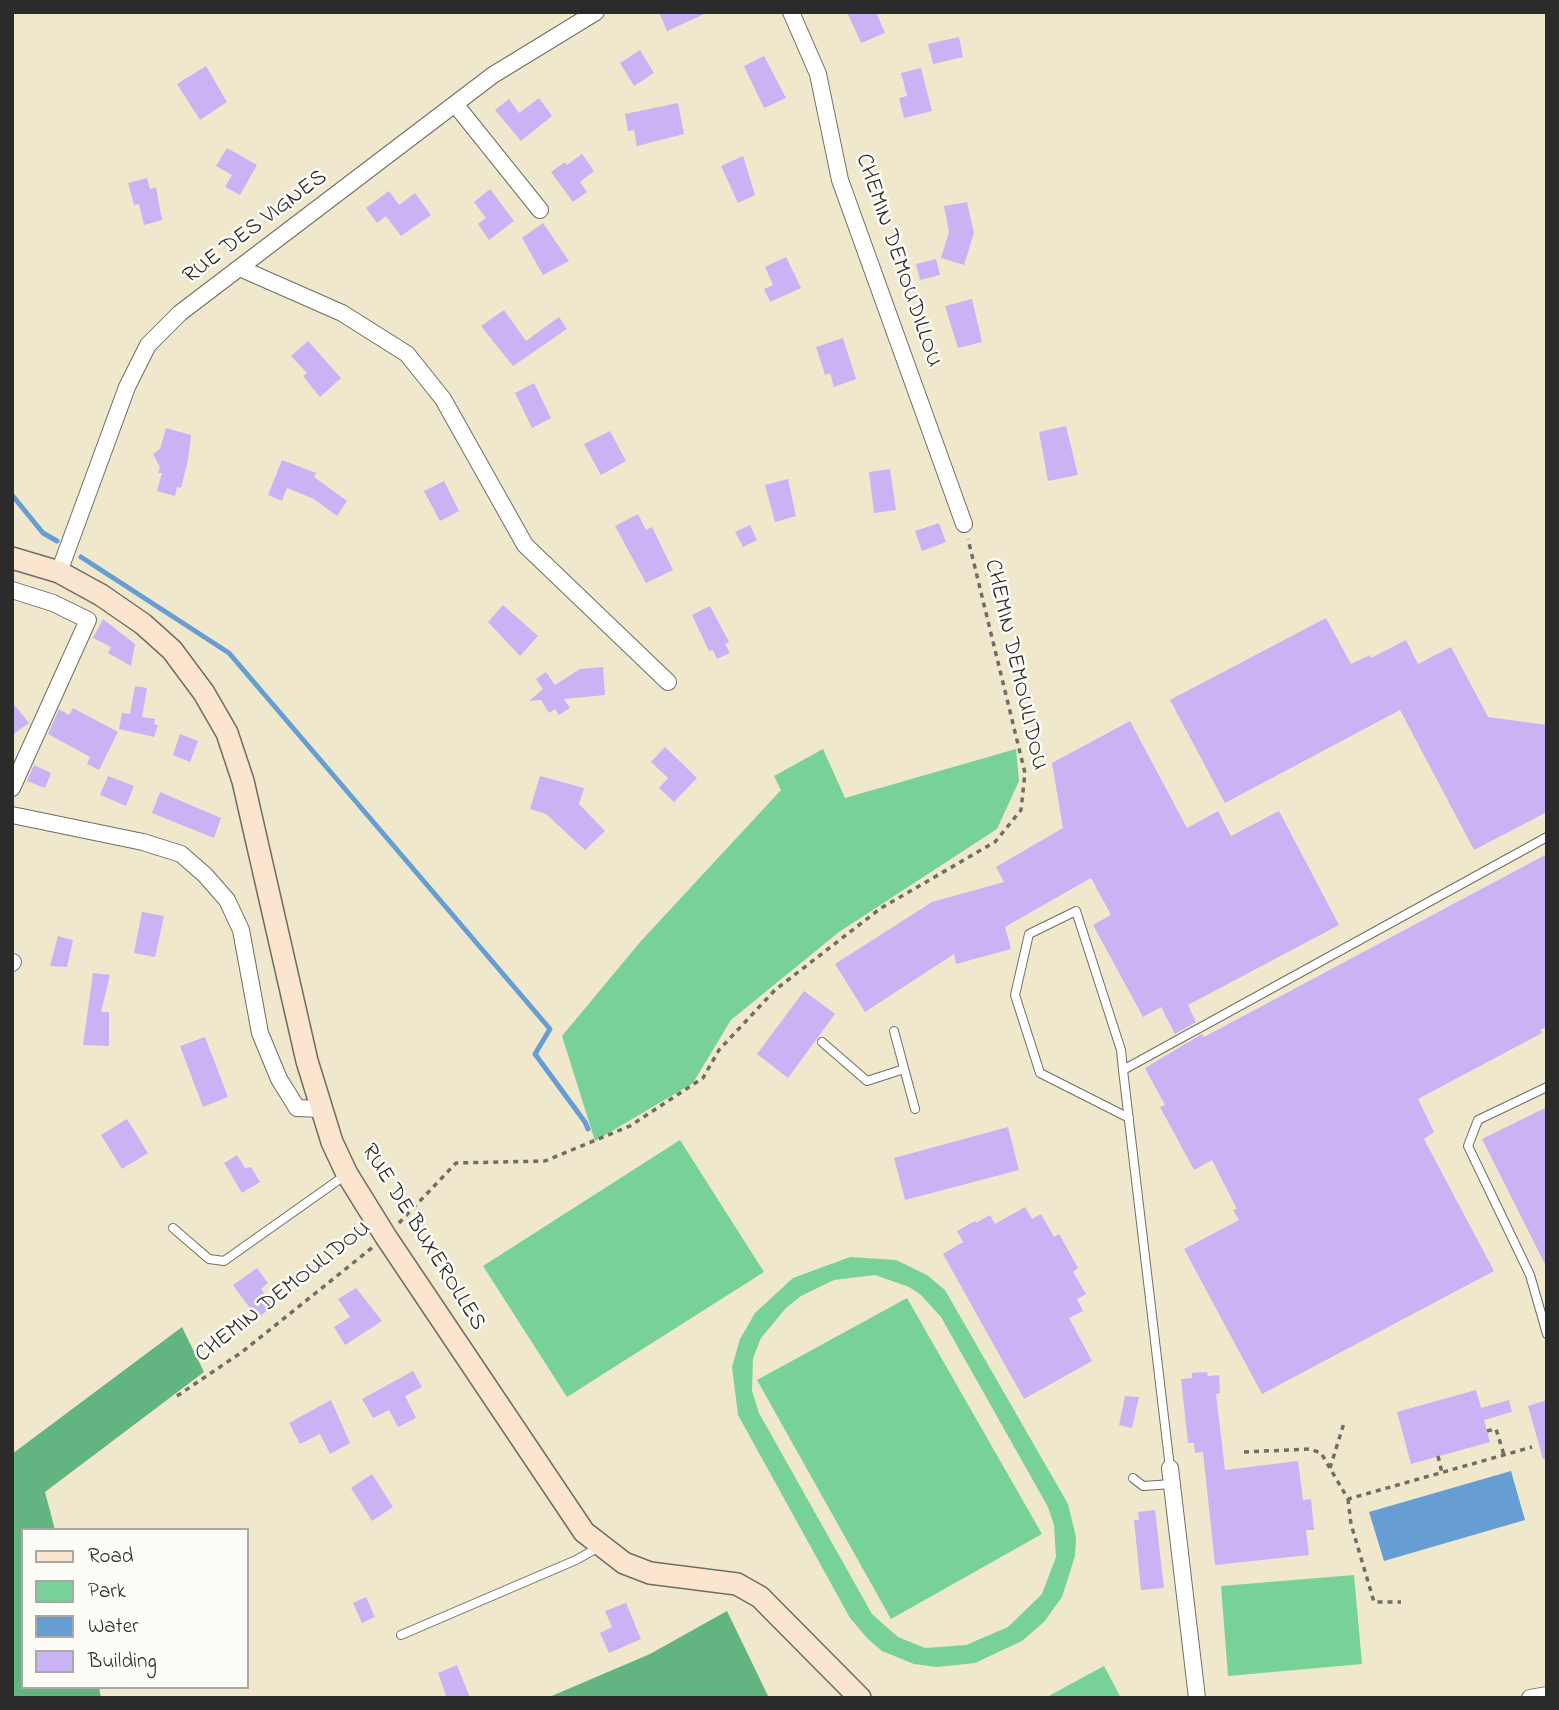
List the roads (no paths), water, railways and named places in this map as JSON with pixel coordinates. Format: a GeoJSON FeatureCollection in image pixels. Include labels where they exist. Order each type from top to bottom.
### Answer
{"type":"FeatureCollection","features":[{"type":"Feature","properties":{"kind":"street","name":"RUE DES VIGNES"},"geometry":{"type":"LineString","coordinates":[[58,572],[127,387],[148,345],[180,313],[242,269],[493,75],[596,12]]}},
{"type":"Feature","properties":{"kind":"street","name":"CHEMIN DEMOUDILLOU"},"geometry":{"type":"LineString","coordinates":[[791,12],[818,75],[840,180],[964,524]]}},
{"type":"Feature","properties":{"kind":"street"},"geometry":{"type":"LineString","coordinates":[[455,104],[540,210]]}},
{"type":"Feature","properties":{"kind":"street"},"geometry":{"type":"LineString","coordinates":[[242,269],[342,313],[407,354],[443,399],[525,545],[667,682]]}},
{"type":"Feature","properties":{"kind":"street","name":"RUE DE BUXEROLLES"},"geometry":{"type":"LineString","coordinates":[[12,558],[58,572],[101,595],[143,624],[172,650],[204,693],[227,733],[243,781],[321,1109],[347,1174],[386,1237],[584,1532],[624,1563],[650,1573],[737,1584],[760,1597],[859,1698]]}},
{"type":"Feature","properties":{"kind":"street"},"geometry":{"type":"LineString","coordinates":[[12,590],[53,603],[88,620],[12,788]]}},
{"type":"Feature","properties":{"kind":"street"},"geometry":{"type":"LineString","coordinates":[[12,815],[143,842],[181,854],[205,875],[227,900],[241,930],[260,1033],[279,1079],[297,1108],[321,1109]]}},
{"type":"Feature","properties":{"kind":"street"},"geometry":{"type":"LineString","coordinates":[[1171,1476],[1197,1698]]}},
{"type":"Feature","properties":{"kind":"street"},"geometry":{"type":"LineString","coordinates":[[1530,1698],[1547,1695]]}},
{"type":"Feature","properties":{"kind":"lane"},"geometry":{"type":"LineString","coordinates":[[1123,1070],[1547,837]]}},
{"type":"Feature","properties":{"kind":"lane"},"geometry":{"type":"LineString","coordinates":[[1129,1118],[1040,1073],[1015,995],[1028,934],[1076,911],[1121,1050],[1123,1070],[1129,1118],[1171,1476],[1143,1486],[1133,1478]]}},
{"type":"Feature","properties":{"kind":"lane"},"geometry":{"type":"LineString","coordinates":[[894,1031],[915,1109]]}},
{"type":"Feature","properties":{"kind":"lane"},"geometry":{"type":"LineString","coordinates":[[822,1042],[867,1081],[904,1069]]}},
{"type":"Feature","properties":{"kind":"lane"},"geometry":{"type":"LineString","coordinates":[[1547,1087],[1478,1120],[1468,1146],[1530,1275],[1547,1334]]}},
{"type":"Feature","properties":{"kind":"lane"},"geometry":{"type":"LineString","coordinates":[[173,1228],[209,1259],[224,1261],[347,1174]]}},
{"type":"Feature","properties":{"kind":"lane"},"geometry":{"type":"LineString","coordinates":[[401,1635],[576,1560],[601,1545]]}},
{"type":"Feature","properties":{"kind":"water"},"geometry":{"type":"Polygon","coordinates":[[[1511,1471],[1525,1520],[1384,1561],[1369,1512],[1511,1471]]]}},
{"type":"Feature","properties":{"kind":"waterway"},"geometry":{"type":"LineString","coordinates":[[12,495],[43,533],[57,541]]}},
{"type":"Feature","properties":{"kind":"waterway"},"geometry":{"type":"LineString","coordinates":[[81,557],[229,653],[550,1029],[535,1054],[588,1129]]}}]}
